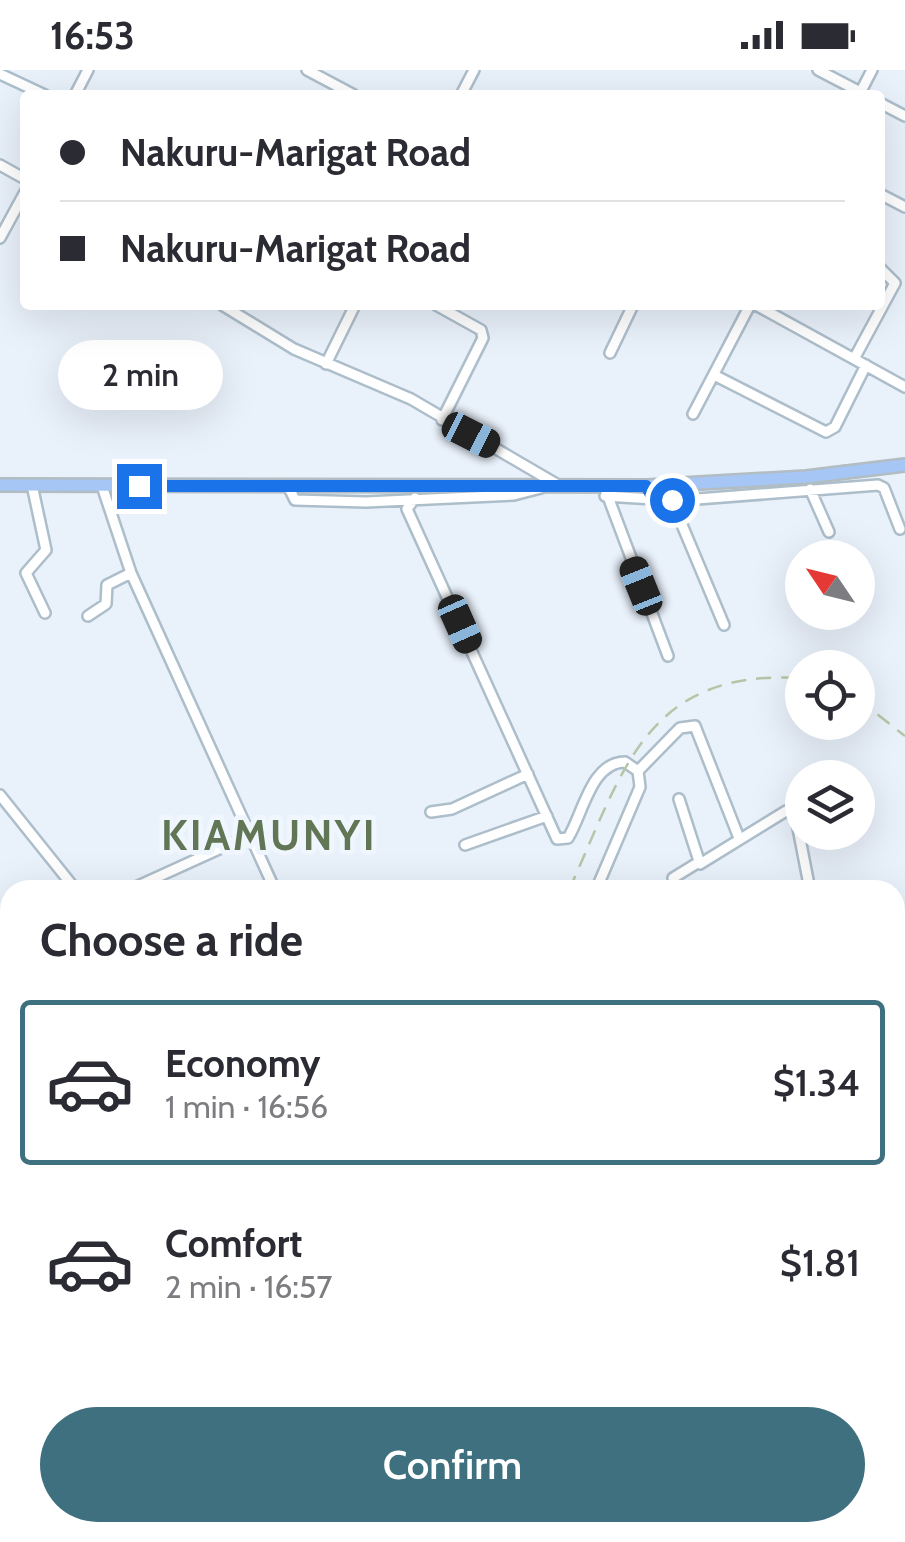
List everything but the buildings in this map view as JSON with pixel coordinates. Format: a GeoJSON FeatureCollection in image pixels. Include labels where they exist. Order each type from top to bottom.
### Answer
{"type":"FeatureCollection","features":[{"type":"Feature","properties":{"kind":"main road"},"geometry":{"type":"LineString","coordinates":[[0,486],[554,486],[604,491],[806,477],[905,465]]}},
{"type":"Feature","properties":{"kind":"street"},"geometry":{"type":"LineString","coordinates":[[307,70],[345,90]]}},
{"type":"Feature","properties":{"kind":"street"},"geometry":{"type":"LineString","coordinates":[[818,70],[855,90]]}},
{"type":"Feature","properties":{"kind":"street"},"geometry":{"type":"LineString","coordinates":[[0,74],[34,90]]}},
{"type":"Feature","properties":{"kind":"street"},"geometry":{"type":"LineString","coordinates":[[2,230],[20,200]]}},
{"type":"Feature","properties":{"kind":"street"},"geometry":{"type":"LineString","coordinates":[[885,273],[895,282],[885,301]]}},
{"type":"Feature","properties":{"kind":"street"},"geometry":{"type":"LineString","coordinates":[[231,310],[326,364],[381,384],[554,486]]}},
{"type":"Feature","properties":{"kind":"street"},"geometry":{"type":"LineString","coordinates":[[326,364],[353,310]]}},
{"type":"Feature","properties":{"kind":"street"},"geometry":{"type":"LineString","coordinates":[[442,420],[483,338],[472,324],[445,310]]}},
{"type":"Feature","properties":{"kind":"street"},"geometry":{"type":"LineString","coordinates":[[610,353],[631,310]]}},
{"type":"Feature","properties":{"kind":"street"},"geometry":{"type":"LineString","coordinates":[[692,414],[750,310]]}},
{"type":"Feature","properties":{"kind":"street"},"geometry":{"type":"LineString","coordinates":[[762,310],[905,387]]}},
{"type":"Feature","properties":{"kind":"street"},"geometry":{"type":"LineString","coordinates":[[854,359],[880,310]]}},
{"type":"Feature","properties":{"kind":"street"},"geometry":{"type":"LineString","coordinates":[[714,375],[826,432],[834,428],[866,365]]}},
{"type":"Feature","properties":{"kind":"street"},"geometry":{"type":"LineString","coordinates":[[806,477],[829,532]]}},
{"type":"Feature","properties":{"kind":"street"},"geometry":{"type":"LineString","coordinates":[[32,485],[46,550],[26,573],[45,612]]}},
{"type":"Feature","properties":{"kind":"street"},"geometry":{"type":"LineString","coordinates":[[102,486],[131,574],[271,880]]}},
{"type":"Feature","properties":{"kind":"street"},"geometry":{"type":"LineString","coordinates":[[288,488],[296,500],[405,504],[415,498],[514,495],[554,486]]}},
{"type":"Feature","properties":{"kind":"street"},"geometry":{"type":"LineString","coordinates":[[646,486],[653,498]]}},
{"type":"Feature","properties":{"kind":"street"},"geometry":{"type":"LineString","coordinates":[[668,656],[604,491],[672,500],[881,486],[900,529]]}},
{"type":"Feature","properties":{"kind":"street"},"geometry":{"type":"LineString","coordinates":[[672,500],[724,625]]}},
{"type":"Feature","properties":{"kind":"street"},"geometry":{"type":"LineString","coordinates":[[405,504],[557,839],[568,838],[598,778],[609,765],[626,762],[638,771],[640,787],[600,880]]}},
{"type":"Feature","properties":{"kind":"street"},"geometry":{"type":"LineString","coordinates":[[88,616],[106,604],[107,585],[131,574]]}},
{"type":"Feature","properties":{"kind":"street"},"geometry":{"type":"LineString","coordinates":[[638,771],[672,734],[695,726],[739,838]]}},
{"type":"Feature","properties":{"kind":"street"},"geometry":{"type":"LineString","coordinates":[[431,812],[448,810],[528,774]]}},
{"type":"Feature","properties":{"kind":"street"},"geometry":{"type":"LineString","coordinates":[[0,795],[68,880]]}},
{"type":"Feature","properties":{"kind":"street"},"geometry":{"type":"LineString","coordinates":[[680,799],[699,862]]}},
{"type":"Feature","properties":{"kind":"street"},"geometry":{"type":"LineString","coordinates":[[672,878],[786,811],[795,813],[808,880]]}},
{"type":"Feature","properties":{"kind":"street"},"geometry":{"type":"LineString","coordinates":[[465,846],[547,816]]}},
{"type":"Feature","properties":{"kind":"street"},"geometry":{"type":"LineString","coordinates":[[151,880],[250,834]]}},
{"type":"Feature","properties":{"kind":"waterway"},"geometry":{"type":"LineString","coordinates":[[892,461],[905,459]]}},
{"type":"Feature","properties":{"kind":"waterway"},"geometry":{"type":"LineString","coordinates":[[842,466],[876,463]]}},
{"type":"Feature","properties":{"kind":"railway"},"geometry":{"type":"LineString","coordinates":[[573,880],[626,767],[648,735],[674,709],[708,690],[749,680],[785,679]]}},
{"type":"Feature","properties":{"kind":"railway"},"geometry":{"type":"LineString","coordinates":[[875,712],[905,736]]}},
{"type":"Feature","properties":{"kind":"district","name":"KIAMUNYI"},"geometry":{"type":"Point","coordinates":[269,835]}},
{"type":"Feature","properties":{"kind":"route"},"geometry":{"type":"LineString","coordinates":[[139,486],[646,486],[653,498],[672,500]]}}]}
